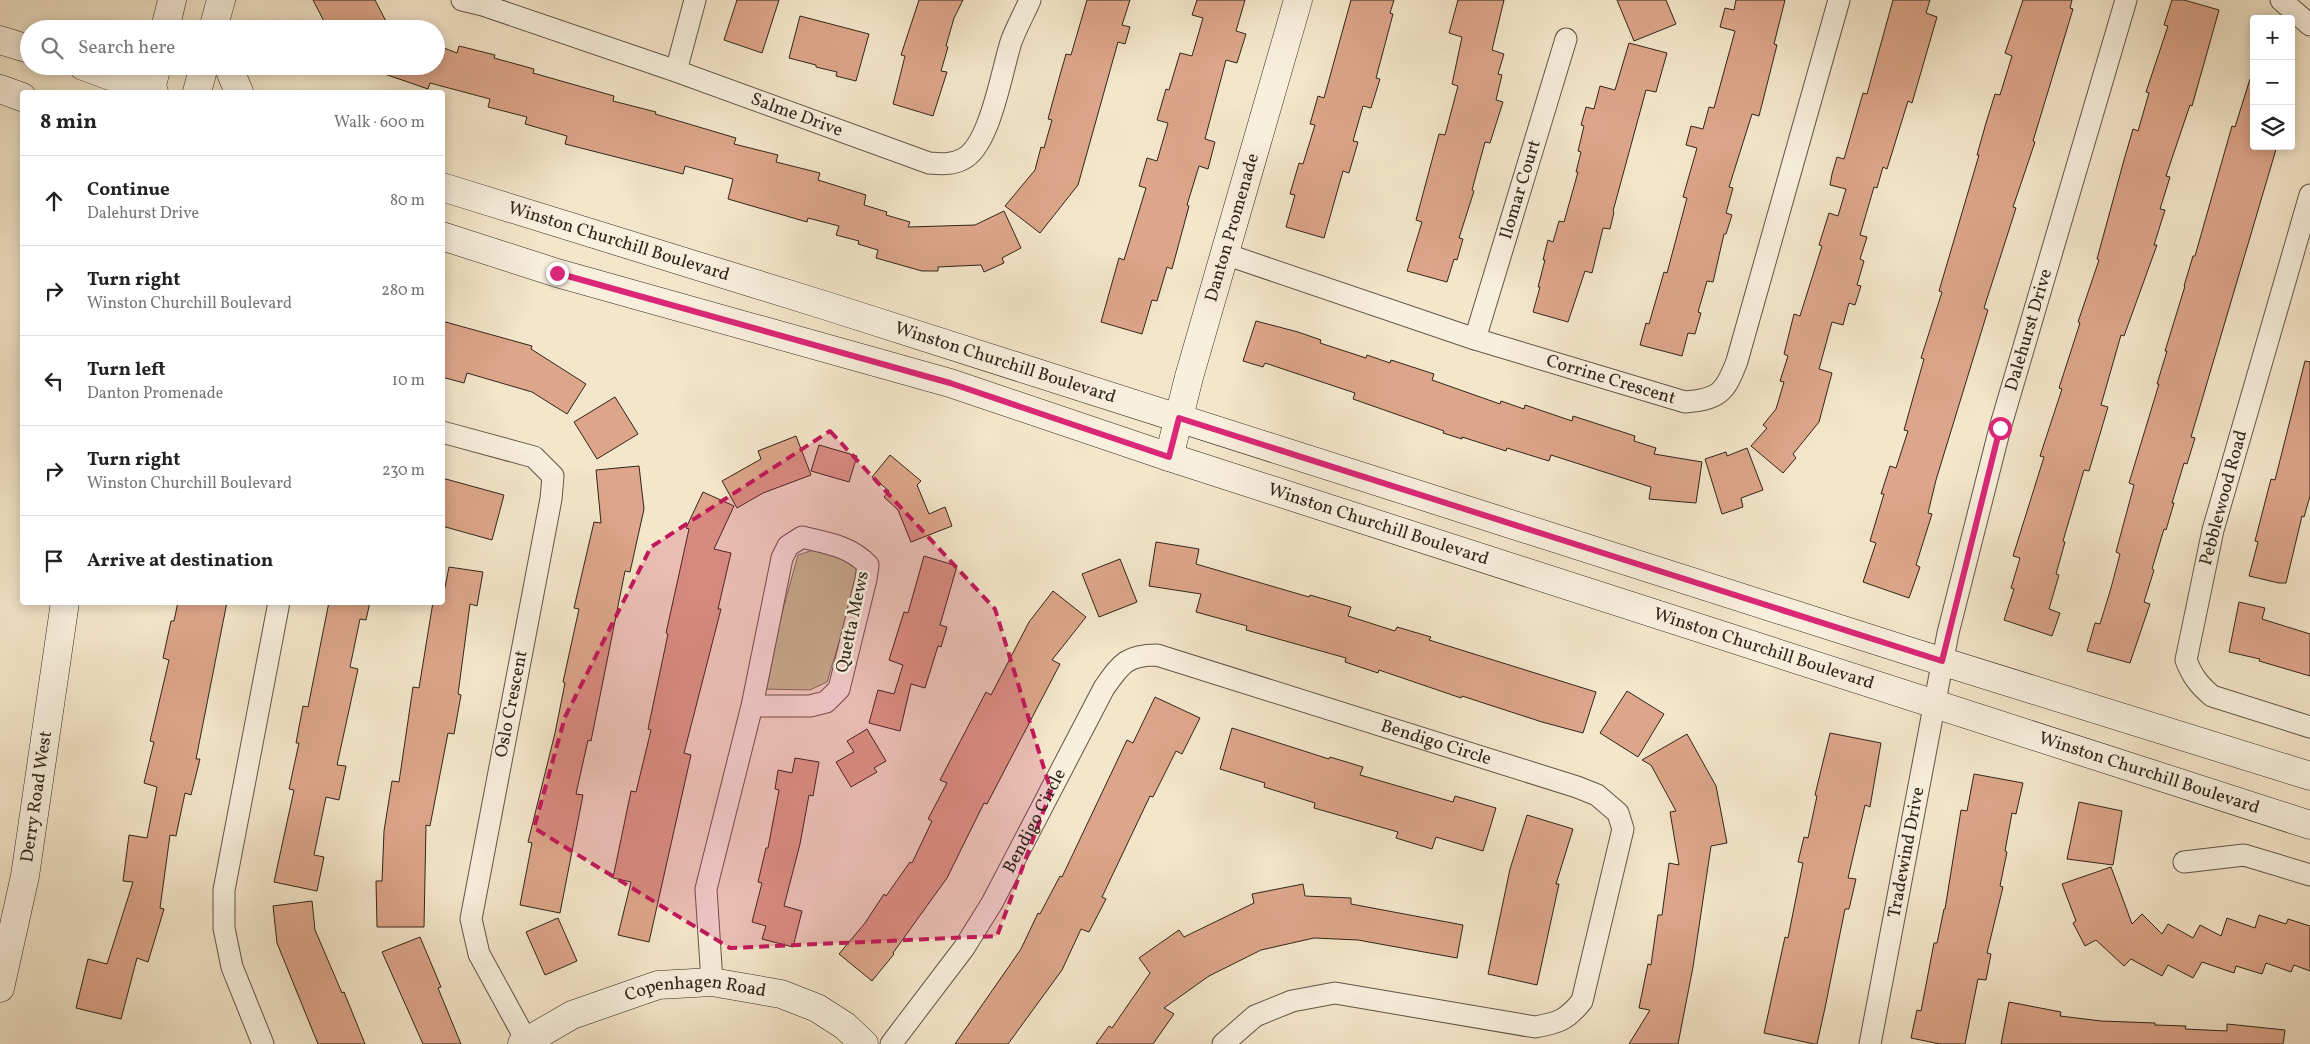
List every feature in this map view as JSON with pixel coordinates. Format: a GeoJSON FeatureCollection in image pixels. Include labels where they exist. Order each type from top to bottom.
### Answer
{"type":"FeatureCollection","features":[{"type":"Feature","properties":{"kind":"main road","name":"Danton Promenade"},"geometry":{"type":"LineString","coordinates":[[1169,457],[1298,0]]}},
{"type":"Feature","properties":{"kind":"main road"},"geometry":{"type":"LineString","coordinates":[[0,40],[20,46]]}},
{"type":"Feature","properties":{"kind":"main road"},"geometry":{"type":"LineString","coordinates":[[114,75],[152,86]]}},
{"type":"Feature","properties":{"kind":"main road"},"geometry":{"type":"LineString","coordinates":[[198,90],[202,75]]}},
{"type":"Feature","properties":{"kind":"main road"},"geometry":{"type":"LineString","coordinates":[[232,75],[238,90]]}},
{"type":"Feature","properties":{"kind":"main road"},"geometry":{"type":"LineString","coordinates":[[0,89],[20,96]]}},
{"type":"Feature","properties":{"kind":"main road","name":"Winston Churchill Boulevard"},"geometry":{"type":"LineString","coordinates":[[445,187],[2310,776]]}},
{"type":"Feature","properties":{"kind":"main road","name":"Winston Churchill Boulevard"},"geometry":{"type":"LineString","coordinates":[[445,237],[557,273],[950,383],[1169,457],[2310,825]]}},
{"type":"Feature","properties":{"kind":"main road","name":"Derry Road West"},"geometry":{"type":"LineString","coordinates":[[0,988],[25,876],[65,605]]}},
{"type":"Feature","properties":{"kind":"main road","name":"Copenhagen Road"},"geometry":{"type":"LineString","coordinates":[[524,1042],[572,1015],[658,985],[712,982],[781,994],[817,1008],[844,1026],[864,1044]]}},
{"type":"Feature","properties":{"kind":"street","name":"Salme Drive"},"geometry":{"type":"LineString","coordinates":[[463,0],[483,5],[676,71],[929,163],[947,164],[964,159],[975,149],[984,134],[1012,41],[1030,0]]}},
{"type":"Feature","properties":{"kind":"street"},"geometry":{"type":"LineString","coordinates":[[676,71],[695,0]]}},
{"type":"Feature","properties":{"kind":"street","name":"Corrine Crescent"},"geometry":{"type":"LineString","coordinates":[[1225,254],[1475,339],[1684,402],[1708,400],[1729,384],[1839,0]]}},
{"type":"Feature","properties":{"kind":"street","name":"Dalehurst Drive"},"geometry":{"type":"LineString","coordinates":[[1942,661],[2000,428],[2126,0]]}},
{"type":"Feature","properties":{"kind":"street"},"geometry":{"type":"LineString","coordinates":[[2280,0],[2310,25]]}},
{"type":"Feature","properties":{"kind":"street","name":"Ilomar Court"},"geometry":{"type":"LineString","coordinates":[[1475,339],[1566,39]]}},
{"type":"Feature","properties":{"kind":"street","name":"Pebblewood Road"},"geometry":{"type":"LineString","coordinates":[[2310,195],[2213,530],[2186,660],[2191,673],[2199,685],[2212,696],[2310,727]]}},
{"type":"Feature","properties":{"kind":"street","name":"Oslo Crescent"},"geometry":{"type":"LineString","coordinates":[[445,433],[534,457],[553,476],[551,499],[471,919],[479,954],[524,1042]]}},
{"type":"Feature","properties":{"kind":"street","name":"Quetta Mews"},"geometry":{"type":"LineString","coordinates":[[712,982],[706,889],[752,706],[782,558],[788,546],[802,537],[842,547],[857,554],[868,565],[839,689],[826,702],[810,706],[752,706]]}},
{"type":"Feature","properties":{"kind":"street"},"geometry":{"type":"LineString","coordinates":[[263,1044],[232,967],[224,928],[224,890],[278,605]]}},
{"type":"Feature","properties":{"kind":"street","name":"Bendigo Circle"},"geometry":{"type":"LineString","coordinates":[[891,1044],[964,948],[992,903],[1104,688],[1123,662],[1138,655],[1157,655],[1577,787],[1597,795],[1618,813],[1623,829],[1621,839],[1582,1001],[1570,1016],[1555,1023],[1535,1027],[1335,993],[1292,1001],[1256,1016],[1223,1044]]}},
{"type":"Feature","properties":{"kind":"street","name":"Tradewind Drive"},"geometry":{"type":"LineString","coordinates":[[1870,1044],[1942,661]]}},
{"type":"Feature","properties":{"kind":"street"},"geometry":{"type":"LineString","coordinates":[[2184,862],[2244,855],[2310,875]]}},
{"type":"Feature","properties":{"kind":"highlighted area"},"geometry":{"type":"Polygon","coordinates":[[[830,431],[995,609],[1051,791],[997,936],[730,948],[534,828],[565,717],[651,547],[830,431]]]}},
{"type":"Feature","properties":{"kind":"green space"},"geometry":{"type":"Polygon","coordinates":[[[816,549],[854,563],[859,577],[827,682],[810,690],[761,689],[798,555],[816,549]]]}},
{"type":"Feature","properties":{"kind":"building"},"geometry":{"type":"Polygon","coordinates":[[[313,0],[375,0],[385,20],[323,20],[313,0]]]}},
{"type":"Feature","properties":{"kind":"building"},"geometry":{"type":"Polygon","coordinates":[[[737,0],[779,0],[762,53],[724,40],[737,0]]]}},
{"type":"Feature","properties":{"kind":"building"},"geometry":{"type":"Polygon","coordinates":[[[919,0],[963,0],[954,18],[946,46],[948,47],[941,71],[947,72],[933,116],[893,104],[905,56],[901,55],[919,0]]]}},
{"type":"Feature","properties":{"kind":"building"},"geometry":{"type":"Polygon","coordinates":[[[1087,0],[1130,0],[1122,25],[1130,27],[1125,44],[1118,42],[1078,185],[1040,233],[1005,206],[1035,170],[1041,147],[1044,148],[1052,120],[1048,119],[1066,54],[1071,55],[1087,0]]]}},
{"type":"Feature","properties":{"kind":"building"},"geometry":{"type":"Polygon","coordinates":[[[1197,0],[1245,0],[1236,31],[1246,34],[1237,63],[1226,60],[1205,139],[1215,142],[1208,169],[1199,166],[1187,205],[1189,206],[1172,269],[1167,267],[1157,301],[1152,300],[1142,334],[1101,322],[1119,258],[1124,260],[1146,188],[1139,186],[1147,158],[1157,161],[1168,123],[1157,120],[1166,89],[1169,90],[1180,53],[1192,56],[1203,18],[1192,15],[1197,0]]]}},
{"type":"Feature","properties":{"kind":"building"},"geometry":{"type":"Polygon","coordinates":[[[1351,0],[1394,0],[1390,13],[1393,14],[1376,78],[1380,79],[1371,108],[1363,106],[1353,141],[1358,142],[1349,173],[1343,171],[1324,238],[1286,227],[1295,195],[1290,194],[1299,163],[1303,164],[1315,125],[1310,124],[1318,96],[1324,98],[1351,0]]]}},
{"type":"Feature","properties":{"kind":"building"},"geometry":{"type":"Polygon","coordinates":[[[1458,0],[1504,0],[1492,50],[1504,54],[1498,74],[1502,75],[1496,100],[1503,102],[1490,143],[1485,142],[1472,190],[1474,191],[1459,238],[1463,239],[1457,260],[1454,259],[1447,282],[1407,271],[1422,222],[1416,220],[1439,134],[1445,135],[1458,86],[1452,84],[1462,37],[1449,33],[1458,0]]]}},
{"type":"Feature","properties":{"kind":"building"},"geometry":{"type":"Polygon","coordinates":[[[1617,0],[1666,0],[1676,24],[1634,41],[1617,0]]]}},
{"type":"Feature","properties":{"kind":"building"},"geometry":{"type":"Polygon","coordinates":[[[1736,0],[1785,0],[1774,44],[1777,45],[1759,116],[1752,114],[1729,187],[1733,188],[1726,213],[1732,215],[1726,234],[1724,234],[1713,282],[1707,281],[1698,312],[1701,313],[1695,334],[1688,333],[1682,356],[1640,345],[1646,323],[1649,324],[1664,272],[1667,273],[1687,198],[1683,197],[1697,148],[1686,145],[1691,126],[1703,129],[1709,107],[1714,108],[1735,31],[1720,27],[1725,8],[1734,10],[1736,0]]]}},
{"type":"Feature","properties":{"kind":"building"},"geometry":{"type":"Polygon","coordinates":[[[1893,0],[1930,0],[1926,13],[1937,17],[1912,103],[1908,101],[1887,169],[1883,167],[1877,188],[1874,187],[1860,235],[1867,237],[1860,259],[1864,261],[1857,285],[1861,286],[1855,305],[1849,303],[1843,325],[1832,322],[1819,369],[1832,373],[1819,422],[1793,454],[1796,458],[1783,473],[1751,446],[1767,428],[1763,425],[1776,409],[1784,382],[1780,381],[1788,356],[1784,354],[1794,314],[1800,316],[1822,246],[1819,245],[1829,213],[1838,216],[1846,189],[1830,185],[1832,174],[1837,157],[1844,159],[1863,93],[1867,94],[1893,0]]]}},
{"type":"Feature","properties":{"kind":"building"},"geometry":{"type":"Polygon","coordinates":[[[2023,0],[2072,0],[2070,8],[2073,9],[2033,141],[2035,142],[2013,207],[2016,208],[1984,308],[1988,310],[1936,480],[1928,513],[1932,514],[1916,565],[1920,567],[1909,598],[1863,582],[1876,543],[1870,541],[1890,466],[1896,468],[1908,431],[1904,430],[1924,359],[1921,358],[1942,292],[1939,291],[1979,155],[1977,155],[1986,123],[1995,94],[2000,95],[2012,56],[2005,53],[2023,0]]]}},
{"type":"Feature","properties":{"kind":"building"},"geometry":{"type":"Polygon","coordinates":[[[2172,0],[2184,0],[2219,10],[2192,106],[2190,105],[2166,176],[2170,177],[2160,209],[2165,210],[2154,245],[2157,245],[2124,336],[2121,335],[2101,405],[2108,407],[2089,471],[2084,470],[2063,541],[2065,542],[2056,574],[2059,575],[2049,609],[2060,613],[2052,636],[2004,620],[2014,589],[2011,588],[2020,558],[2013,556],[2044,457],[2040,456],[2062,389],[2059,388],[2080,323],[2078,322],[2099,260],[2097,259],[2133,129],[2138,131],[2149,93],[2146,92],[2168,26],[2164,25],[2172,0]]]}},
{"type":"Feature","properties":{"kind":"building"},"geometry":{"type":"Polygon","coordinates":[[[800,16],[869,34],[856,81],[836,76],[837,72],[789,58],[800,16]]]}},
{"type":"Feature","properties":{"kind":"building"},"geometry":{"type":"Polygon","coordinates":[[[1629,43],[1667,53],[1656,92],[1646,90],[1613,211],[1610,229],[1603,228],[1592,273],[1585,271],[1568,322],[1533,312],[1540,287],[1538,287],[1548,240],[1553,242],[1559,221],[1564,222],[1578,172],[1576,172],[1581,152],[1578,151],[1584,126],[1581,125],[1586,107],[1594,109],[1600,86],[1615,90],[1629,43]]]}},
{"type":"Feature","properties":{"kind":"building"},"geometry":{"type":"Polygon","coordinates":[[[459,46],[495,55],[494,58],[534,69],[533,73],[614,96],[613,101],[656,112],[655,114],[736,138],[734,144],[778,155],[776,162],[820,173],[818,180],[866,195],[864,205],[887,212],[886,215],[910,222],[908,227],[975,225],[1004,211],[1021,248],[1002,258],[1004,263],[984,272],[981,265],[938,267],[938,271],[922,271],[876,258],[878,250],[858,244],[859,241],[836,235],[839,226],[808,218],[807,222],[728,199],[733,179],[685,166],[683,174],[565,144],[567,136],[525,124],[527,117],[488,107],[490,99],[430,83],[428,89],[387,75],[445,75],[445,48],[457,53],[459,46]]]}},
{"type":"Feature","properties":{"kind":"building"},"geometry":{"type":"Polygon","coordinates":[[[2250,79],[2250,150],[2276,150],[2191,437],[2195,438],[2187,464],[2184,463],[2166,530],[2164,529],[2152,569],[2154,570],[2144,602],[2150,604],[2130,663],[2087,651],[2095,623],[2100,624],[2120,554],[2116,552],[2134,485],[2129,483],[2159,384],[2157,384],[2167,351],[2165,351],[2193,256],[2195,256],[2232,126],[2235,127],[2250,79]]]}},
{"type":"Feature","properties":{"kind":"building"},"geometry":{"type":"Polygon","coordinates":[[[1256,321],[1298,332],[1321,340],[1320,343],[1366,358],[1367,355],[1390,363],[1391,360],[1434,374],[1432,380],[1500,404],[1501,401],[1524,409],[1525,405],[1572,421],[1573,416],[1635,436],[1634,441],[1656,448],[1654,454],[1702,462],[1696,503],[1649,499],[1651,487],[1551,455],[1549,461],[1507,448],[1506,451],[1462,437],[1462,439],[1353,399],[1355,393],[1265,363],[1263,367],[1243,361],[1256,321]]]}},
{"type":"Feature","properties":{"kind":"building"},"geometry":{"type":"Polygon","coordinates":[[[445,322],[532,346],[531,349],[586,384],[567,414],[532,392],[467,373],[464,383],[445,378],[445,322]]]}},
{"type":"Feature","properties":{"kind":"building"},"geometry":{"type":"Polygon","coordinates":[[[2305,361],[2310,362],[2310,496],[2304,517],[2302,516],[2286,583],[2279,583],[2249,576],[2258,542],[2255,541],[2271,479],[2275,480],[2305,361]]]}},
{"type":"Feature","properties":{"kind":"building"},"geometry":{"type":"Polygon","coordinates":[[[615,397],[638,434],[597,459],[574,422],[615,397]]]}},
{"type":"Feature","properties":{"kind":"building"},"geometry":{"type":"Polygon","coordinates":[[[796,436],[811,475],[763,493],[737,508],[722,481],[761,459],[758,451],[796,436]]]}},
{"type":"Feature","properties":{"kind":"building"},"geometry":{"type":"Polygon","coordinates":[[[819,445],[857,456],[849,482],[811,471],[819,445]]]}},
{"type":"Feature","properties":{"kind":"building"},"geometry":{"type":"Polygon","coordinates":[[[1747,448],[1763,490],[1741,498],[1743,507],[1722,514],[1705,459],[1726,452],[1727,456],[1747,448]]]}},
{"type":"Feature","properties":{"kind":"building"},"geometry":{"type":"Polygon","coordinates":[[[890,455],[921,481],[917,485],[929,514],[945,507],[952,526],[911,542],[898,510],[884,497],[889,491],[872,477],[890,455]]]}},
{"type":"Feature","properties":{"kind":"building"},"geometry":{"type":"Polygon","coordinates":[[[639,466],[644,509],[630,572],[625,571],[591,741],[588,740],[576,794],[583,795],[560,913],[520,905],[532,843],[528,842],[555,733],[565,683],[563,682],[579,609],[574,608],[594,522],[601,523],[596,470],[639,466]]]}},
{"type":"Feature","properties":{"kind":"building"},"geometry":{"type":"Polygon","coordinates":[[[445,479],[504,495],[492,540],[445,527],[445,479]]]}},
{"type":"Feature","properties":{"kind":"building"},"geometry":{"type":"Polygon","coordinates":[[[703,492],[734,506],[714,549],[731,553],[718,609],[721,609],[684,753],[691,755],[649,942],[618,935],[631,882],[613,878],[631,791],[636,792],[651,730],[648,729],[668,634],[666,633],[689,529],[686,528],[703,492]]]}},
{"type":"Feature","properties":{"kind":"building"},"geometry":{"type":"Polygon","coordinates":[[[1156,542],[1199,549],[1196,564],[1309,597],[1310,595],[1351,607],[1348,616],[1395,631],[1397,627],[1431,637],[1429,640],[1596,692],[1583,733],[1462,696],[1461,698],[1379,670],[1378,673],[1345,662],[1346,658],[1246,630],[1247,626],[1196,612],[1201,594],[1149,586],[1156,542]]]}},
{"type":"Feature","properties":{"kind":"building"},"geometry":{"type":"Polygon","coordinates":[[[924,556],[957,566],[940,625],[947,627],[941,647],[938,646],[925,688],[911,684],[900,731],[869,723],[878,690],[894,694],[903,665],[889,660],[904,612],[908,613],[924,556]]]}},
{"type":"Feature","properties":{"kind":"building"},"geometry":{"type":"Polygon","coordinates":[[[1120,559],[1137,602],[1099,617],[1082,574],[1120,559]]]}},
{"type":"Feature","properties":{"kind":"building"},"geometry":{"type":"Polygon","coordinates":[[[449,567],[483,572],[477,606],[470,604],[458,694],[461,695],[454,734],[448,733],[430,826],[426,825],[424,927],[377,927],[376,881],[382,881],[384,831],[392,781],[399,782],[413,687],[419,688],[433,605],[445,605],[445,587],[449,567]]]}},
{"type":"Feature","properties":{"kind":"building"},"geometry":{"type":"Polygon","coordinates":[[[1053,591],[1086,617],[1052,660],[1060,664],[987,804],[984,803],[947,878],[894,954],[872,981],[839,954],[865,923],[884,894],[886,896],[910,862],[912,863],[932,821],[928,819],[947,783],[940,780],[986,692],[991,695],[1029,622],[1053,591]]]}},
{"type":"Feature","properties":{"kind":"building"},"geometry":{"type":"Polygon","coordinates":[[[2239,602],[2265,608],[2262,619],[2310,634],[2310,676],[2259,661],[2260,659],[2229,652],[2239,602]]]}},
{"type":"Feature","properties":{"kind":"building"},"geometry":{"type":"Polygon","coordinates":[[[177,605],[226,605],[196,759],[200,759],[191,795],[185,793],[176,836],[170,835],[160,908],[164,909],[148,962],[137,958],[121,1019],[76,1008],[88,959],[107,964],[133,882],[123,881],[129,835],[147,838],[157,787],[144,783],[154,742],[150,741],[169,660],[163,658],[171,621],[174,621],[177,605]]]}},
{"type":"Feature","properties":{"kind":"building"},"geometry":{"type":"Polygon","coordinates":[[[328,605],[369,605],[366,620],[360,619],[350,667],[358,669],[337,765],[346,766],[339,800],[326,797],[314,855],[324,857],[317,891],[274,882],[294,790],[289,789],[299,743],[296,743],[303,706],[308,707],[328,605]]]}},
{"type":"Feature","properties":{"kind":"building"},"geometry":{"type":"Polygon","coordinates":[[[1627,691],[1664,714],[1638,757],[1600,733],[1627,691]]]}},
{"type":"Feature","properties":{"kind":"building"},"geometry":{"type":"Polygon","coordinates":[[[1155,697],[1200,718],[1182,754],[1176,751],[1153,797],[1150,796],[1102,897],[1106,899],[1089,932],[1081,929],[1062,970],[1008,1044],[955,1044],[1021,949],[1038,913],[1040,914],[1060,876],[1062,877],[1127,740],[1133,743],[1155,697]]]}},
{"type":"Feature","properties":{"kind":"building"},"geometry":{"type":"Polygon","coordinates":[[[1232,728],[1329,759],[1330,757],[1363,767],[1360,775],[1453,802],[1455,796],[1496,808],[1483,851],[1436,837],[1432,849],[1396,838],[1398,832],[1314,808],[1315,803],[1264,787],[1265,783],[1220,769],[1232,728]]]}},
{"type":"Feature","properties":{"kind":"building"},"geometry":{"type":"Polygon","coordinates":[[[867,729],[886,761],[874,768],[877,772],[851,787],[836,762],[854,752],[847,741],[867,729]]]}},
{"type":"Feature","properties":{"kind":"building"},"geometry":{"type":"Polygon","coordinates":[[[1830,733],[1881,743],[1870,807],[1865,805],[1848,878],[1856,879],[1849,909],[1845,909],[1817,1044],[1814,1044],[1764,1033],[1785,937],[1788,938],[1803,863],[1798,862],[1804,837],[1808,838],[1817,796],[1815,795],[1830,733]]]}},
{"type":"Feature","properties":{"kind":"building"},"geometry":{"type":"Polygon","coordinates":[[[1687,734],[1716,786],[1727,843],[1711,846],[1693,967],[1678,1044],[1629,1044],[1650,1010],[1639,1008],[1648,964],[1651,965],[1658,915],[1662,915],[1669,863],[1679,865],[1670,812],[1676,811],[1651,765],[1642,760],[1687,734]]]}},
{"type":"Feature","properties":{"kind":"building"},"geometry":{"type":"Polygon","coordinates":[[[795,758],[819,762],[813,796],[809,795],[800,844],[784,906],[802,911],[793,947],[762,939],[766,926],[752,922],[762,883],[758,882],[766,848],[768,848],[779,790],[775,789],[778,770],[792,773],[795,758]]]}},
{"type":"Feature","properties":{"kind":"building"},"geometry":{"type":"Polygon","coordinates":[[[1974,774],[2023,783],[2016,814],[2012,813],[2000,886],[2003,887],[1987,953],[1991,954],[1986,980],[1978,979],[1965,1044],[1940,1044],[1911,1038],[1917,1010],[1921,1011],[1934,943],[1937,943],[1945,909],[1961,810],[1967,811],[1974,774]]]}},
{"type":"Feature","properties":{"kind":"building"},"geometry":{"type":"Polygon","coordinates":[[[2079,802],[2122,811],[2113,865],[2067,859],[2079,802]]]}},
{"type":"Feature","properties":{"kind":"building"},"geometry":{"type":"Polygon","coordinates":[[[1527,815],[1573,829],[1556,884],[1559,884],[1537,985],[1488,974],[1510,869],[1527,815]]]}},
{"type":"Feature","properties":{"kind":"building"},"geometry":{"type":"Polygon","coordinates":[[[2111,867],[2132,924],[2142,914],[2162,934],[2168,924],[2193,938],[2200,925],[2221,936],[2227,918],[2255,928],[2259,915],[2286,924],[2288,919],[2310,926],[2310,971],[2294,965],[2291,972],[2266,963],[2262,974],[2236,966],[2234,973],[2202,962],[2193,978],[2168,965],[2162,976],[2131,959],[2124,966],[2096,940],[2085,946],[2073,923],[2076,921],[2062,884],[2111,867]]]}},
{"type":"Feature","properties":{"kind":"building"},"geometry":{"type":"Polygon","coordinates":[[[1303,884],[1305,896],[1351,898],[1351,904],[1463,925],[1457,958],[1358,940],[1314,938],[1261,950],[1209,976],[1164,1008],[1174,1014],[1153,1044],[1096,1044],[1109,1026],[1112,1028],[1150,973],[1139,958],[1179,930],[1184,937],[1254,903],[1252,894],[1303,884]]]}},
{"type":"Feature","properties":{"kind":"building"},"geometry":{"type":"Polygon","coordinates":[[[312,901],[315,930],[342,993],[344,992],[365,1044],[318,1044],[277,943],[273,906],[312,901]]]}},
{"type":"Feature","properties":{"kind":"building"},"geometry":{"type":"Polygon","coordinates":[[[558,918],[577,961],[545,975],[526,932],[558,918]]]}},
{"type":"Feature","properties":{"kind":"building"},"geometry":{"type":"Polygon","coordinates":[[[420,937],[441,987],[438,988],[461,1044],[423,1044],[382,952],[420,937]]]}},
{"type":"Feature","properties":{"kind":"building"},"geometry":{"type":"Polygon","coordinates":[[[2009,1002],[2061,1012],[2060,1016],[2101,1021],[2186,1026],[2185,1029],[2227,1031],[2227,1024],[2285,1030],[2283,1044],[2001,1044],[2009,1002]]]}},
{"type":"Feature","properties":{"kind":"route"},"geometry":{"type":"LineString","coordinates":[[557,273],[950,383],[1169,457],[1179,418],[1942,661],[2000,428]]}}]}
